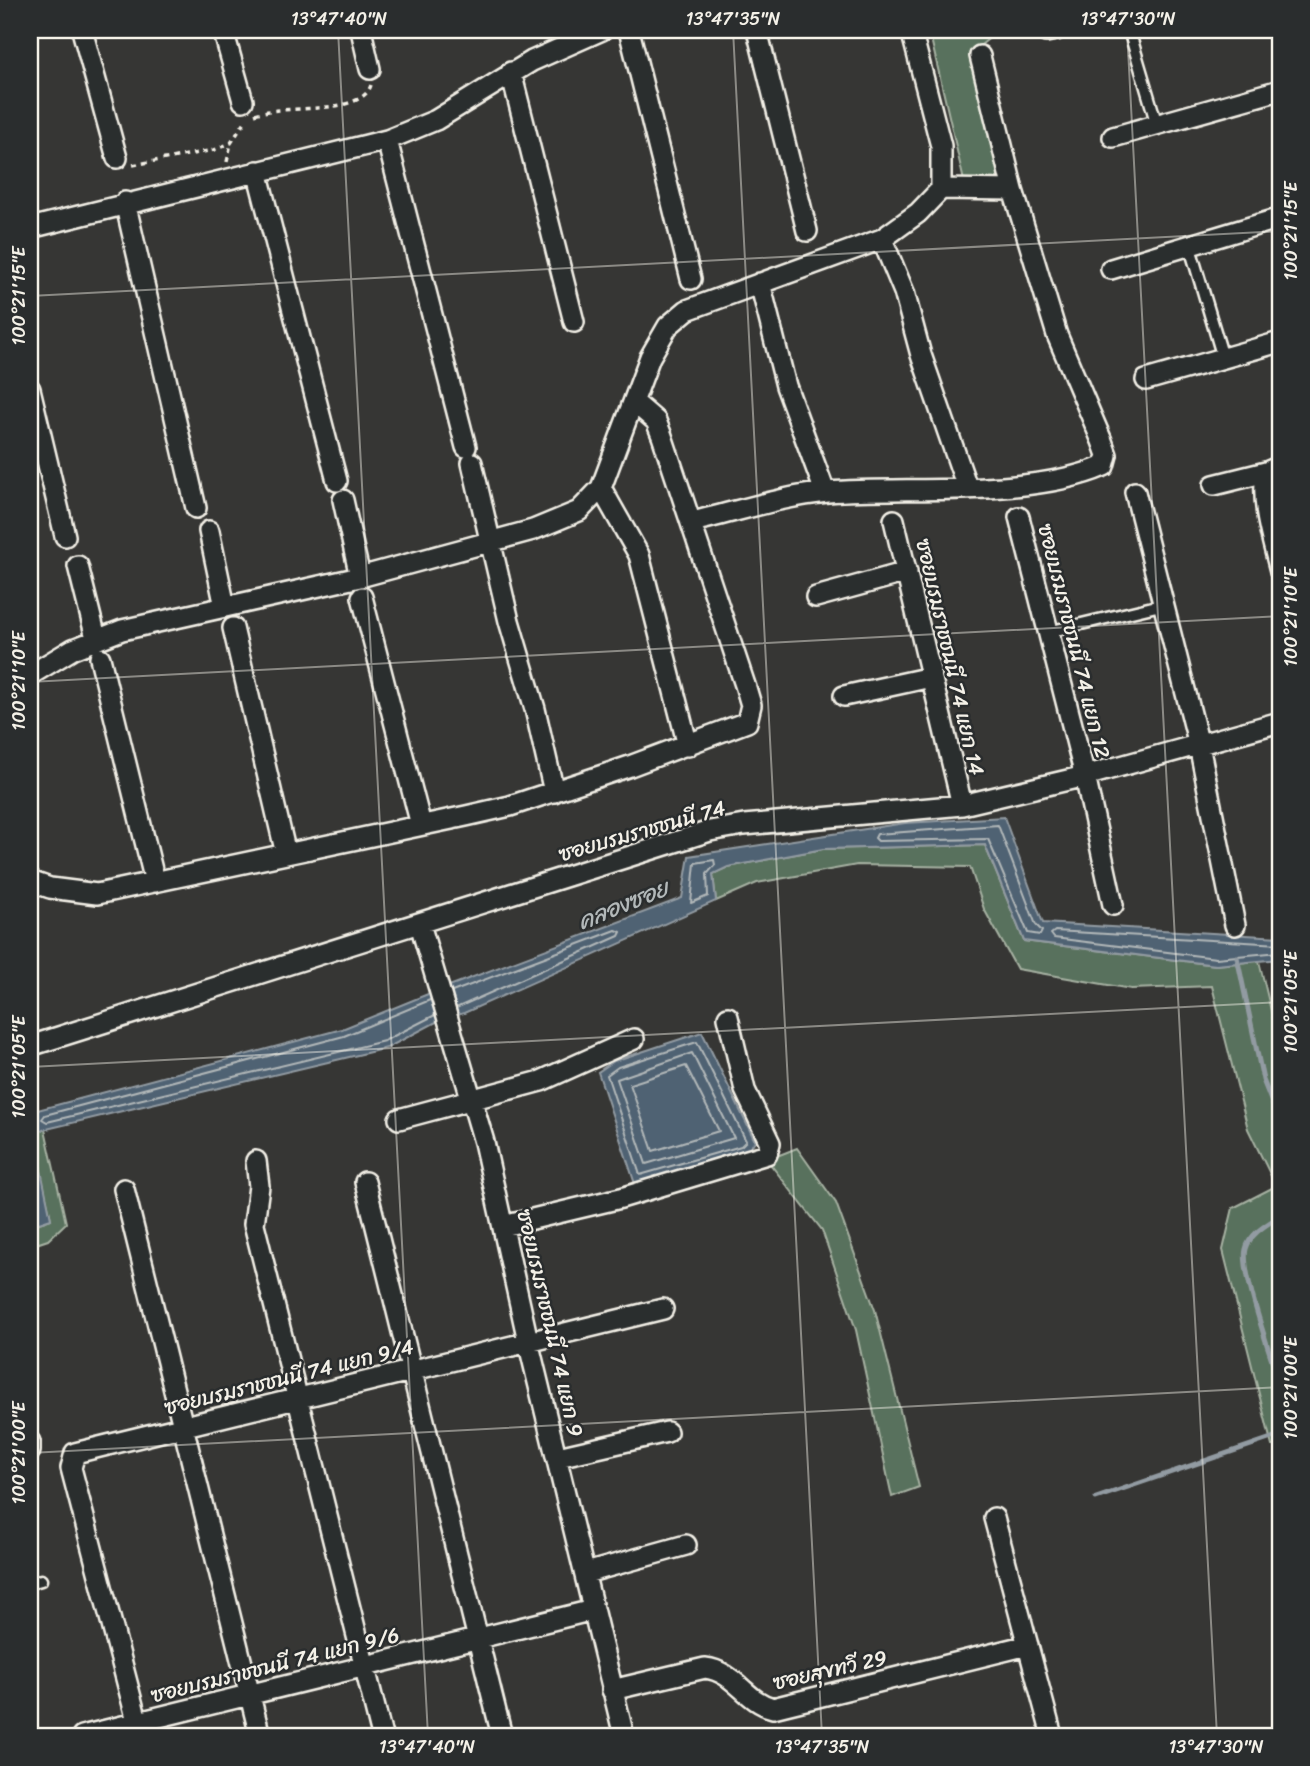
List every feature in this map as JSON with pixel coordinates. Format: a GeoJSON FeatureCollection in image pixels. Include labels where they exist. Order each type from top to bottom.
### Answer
{"type":"FeatureCollection","features":[{"type":"Feature","properties":{"kind":"street"},"geometry":{"type":"LineString","coordinates":[[82,30],[117,158]]}},
{"type":"Feature","properties":{"kind":"street"},"geometry":{"type":"LineString","coordinates":[[223,30],[243,101]]}},
{"type":"Feature","properties":{"kind":"street"},"geometry":{"type":"LineString","coordinates":[[361,30],[370,69]]}},
{"type":"Feature","properties":{"kind":"street"},"geometry":{"type":"LineString","coordinates":[[30,228],[125,202],[387,141],[436,120],[511,72],[602,30]]}},
{"type":"Feature","properties":{"kind":"street"},"geometry":{"type":"LineString","coordinates":[[629,30],[691,279]]}},
{"type":"Feature","properties":{"kind":"street"},"geometry":{"type":"LineString","coordinates":[[757,30],[807,231]]}},
{"type":"Feature","properties":{"kind":"street"},"geometry":{"type":"LineString","coordinates":[[30,675],[53,659],[96,638],[225,607],[361,587],[491,540],[533,530],[579,511],[601,488],[650,357],[668,326],[687,310],[882,239],[918,213],[941,189],[940,146],[911,30]]}},
{"type":"Feature","properties":{"kind":"street"},"geometry":{"type":"LineString","coordinates":[[692,522],[825,492],[1026,483],[1086,474],[1104,466],[1107,455],[1057,335],[1013,190],[980,56]]}},
{"type":"Feature","properties":{"kind":"street"},"geometry":{"type":"LineString","coordinates":[[511,72],[574,322]]}},
{"type":"Feature","properties":{"kind":"street"},"geometry":{"type":"LineString","coordinates":[[1113,137],[1280,90]]}},
{"type":"Feature","properties":{"kind":"street"},"geometry":{"type":"LineString","coordinates":[[387,141],[554,792]]}},
{"type":"Feature","properties":{"kind":"street"},"geometry":{"type":"LineString","coordinates":[[257,172],[337,481]]}},
{"type":"Feature","properties":{"kind":"street"},"geometry":{"type":"LineString","coordinates":[[941,189],[1013,190]]}},
{"type":"Feature","properties":{"kind":"street"},"geometry":{"type":"LineString","coordinates":[[125,202],[195,508]]}},
{"type":"Feature","properties":{"kind":"street"},"geometry":{"type":"LineString","coordinates":[[1111,269],[1280,218]]}},
{"type":"Feature","properties":{"kind":"street"},"geometry":{"type":"LineString","coordinates":[[882,239],[904,292],[921,355],[967,487]]}},
{"type":"Feature","properties":{"kind":"street"},"geometry":{"type":"LineString","coordinates":[[760,283],[786,386],[825,492]]}},
{"type":"Feature","properties":{"kind":"street"},"geometry":{"type":"LineString","coordinates":[[1146,380],[1280,342]]}},
{"type":"Feature","properties":{"kind":"street"},"geometry":{"type":"LineString","coordinates":[[30,389],[65,536]]}},
{"type":"Feature","properties":{"kind":"street"},"geometry":{"type":"LineString","coordinates":[[30,881],[50,888],[97,894],[510,806],[688,746],[747,722],[751,716],[746,688],[692,522],[656,421],[635,403]]}},
{"type":"Feature","properties":{"kind":"street"},"geometry":{"type":"LineString","coordinates":[[1214,485],[1273,469]]}},
{"type":"Feature","properties":{"kind":"street"},"geometry":{"type":"LineString","coordinates":[[1273,469],[1264,489],[1266,516],[1280,571]]}},
{"type":"Feature","properties":{"kind":"street"},"geometry":{"type":"LineString","coordinates":[[601,488],[639,555],[688,746]]}},
{"type":"Feature","properties":{"kind":"street"},"geometry":{"type":"LineString","coordinates":[[1135,492],[1199,745],[1235,925]]}},
{"type":"Feature","properties":{"kind":"street"},"geometry":{"type":"LineString","coordinates":[[343,500],[361,587],[421,825]]}},
{"type":"Feature","properties":{"kind":"street","name":"ซอยบรมราชชนนี 74 แยก 12"},"geometry":{"type":"LineString","coordinates":[[1019,517],[1085,776],[1113,905]]}},
{"type":"Feature","properties":{"kind":"street","name":"ซอยบรมราชชนนี 74 แยก 14"},"geometry":{"type":"LineString","coordinates":[[894,520],[962,805]]}},
{"type":"Feature","properties":{"kind":"street"},"geometry":{"type":"LineString","coordinates":[[209,531],[225,607]]}},
{"type":"Feature","properties":{"kind":"street"},"geometry":{"type":"LineString","coordinates":[[78,566],[96,638]]}},
{"type":"Feature","properties":{"kind":"street"},"geometry":{"type":"LineString","coordinates":[[816,597],[907,572]]}},
{"type":"Feature","properties":{"kind":"street"},"geometry":{"type":"LineString","coordinates":[[233,628],[286,855]]}},
{"type":"Feature","properties":{"kind":"street"},"geometry":{"type":"LineString","coordinates":[[100,659],[155,882]]}},
{"type":"Feature","properties":{"kind":"street"},"geometry":{"type":"LineString","coordinates":[[844,696],[931,677]]}},
{"type":"Feature","properties":{"kind":"street","name":"ซอยบรมราชชนนี 74"},"geometry":{"type":"LineString","coordinates":[[30,1046],[710,831],[744,825],[962,805],[1085,776],[1280,722]]}},
{"type":"Feature","properties":{"kind":"street","name":"ซอยบรมราชชนนี 74 แยก 9"},"geometry":{"type":"LineString","coordinates":[[420,924],[484,1142],[528,1340],[624,1736]]}},
{"type":"Feature","properties":{"kind":"street"},"geometry":{"type":"LineString","coordinates":[[503,1226],[621,1198],[767,1154],[770,1143],[745,1090],[728,1017]]}},
{"type":"Feature","properties":{"kind":"street"},"geometry":{"type":"LineString","coordinates":[[399,1119],[541,1082],[634,1039]]}},
{"type":"Feature","properties":{"kind":"street"},"geometry":{"type":"LineString","coordinates":[[256,1161],[259,1186],[254,1224],[382,1736]]}},
{"type":"Feature","properties":{"kind":"street"},"geometry":{"type":"LineString","coordinates":[[365,1182],[502,1736]]}},
{"type":"Feature","properties":{"kind":"street"},"geometry":{"type":"LineString","coordinates":[[124,1189],[260,1736]]}},
{"type":"Feature","properties":{"kind":"street","name":"ซอยบรมราชชนนี 74 แยก 9/4"},"geometry":{"type":"LineString","coordinates":[[139,1729],[71,1468],[75,1453],[663,1309]]}},
{"type":"Feature","properties":{"kind":"street"},"geometry":{"type":"LineString","coordinates":[[558,1457],[667,1432]]}},
{"type":"Feature","properties":{"kind":"street"},"geometry":{"type":"LineString","coordinates":[[30,1442],[30,1451]]}},
{"type":"Feature","properties":{"kind":"street"},"geometry":{"type":"LineString","coordinates":[[994,1518],[1052,1736]]}},
{"type":"Feature","properties":{"kind":"street"},"geometry":{"type":"LineString","coordinates":[[586,1573],[686,1545]]}},
{"type":"Feature","properties":{"kind":"street","name":"ซอยบรมราชชนนี 74 แยก 9/6"},"geometry":{"type":"LineString","coordinates":[[82,1736],[139,1729],[250,1695],[593,1610]]}},
{"type":"Feature","properties":{"kind":"street","name":"ซอยสุขทวี 29"},"geometry":{"type":"LineString","coordinates":[[612,1690],[705,1668],[718,1669],[731,1676],[763,1706],[773,1709],[1028,1645]]}},
{"type":"Feature","properties":{"kind":"lane"},"geometry":{"type":"LineString","coordinates":[[1129,30],[1157,125]]}},
{"type":"Feature","properties":{"kind":"lane"},"geometry":{"type":"LineString","coordinates":[[1189,244],[1223,358]]}},
{"type":"Feature","properties":{"kind":"lane"},"geometry":{"type":"LineString","coordinates":[[1048,632],[1165,604]]}},
{"type":"Feature","properties":{"kind":"path"},"geometry":{"type":"LineString","coordinates":[[117,158],[134,165],[214,150],[232,143],[242,123],[258,112],[353,103],[368,93],[370,69]]}},
{"type":"Feature","properties":{"kind":"green space"},"geometry":{"type":"Polygon","coordinates":[[[929,30],[999,30],[969,55],[1002,173],[992,181],[964,181],[929,30]]]}},
{"type":"Feature","properties":{"kind":"green space"},"geometry":{"type":"Polygon","coordinates":[[[985,845],[1024,941],[1216,965],[1259,961],[1280,1048],[1280,1446],[1272,1446],[1223,1250],[1233,1208],[1276,1186],[1248,1129],[1212,986],[1131,989],[1017,969],[984,909],[970,867],[857,865],[757,883],[716,901],[713,874],[728,867],[823,849],[985,845]]]}},
{"type":"Feature","properties":{"kind":"green space"},"geometry":{"type":"Polygon","coordinates":[[[45,1129],[66,1223],[48,1240],[30,1246],[30,1226],[51,1219],[36,1152],[30,1153],[30,1133],[45,1129]]]}},
{"type":"Feature","properties":{"kind":"green space"},"geometry":{"type":"Polygon","coordinates":[[[797,1148],[836,1203],[875,1310],[919,1487],[892,1497],[856,1330],[822,1230],[767,1160],[797,1148]]]}},
{"type":"Feature","properties":{"kind":"water"},"geometry":{"type":"Polygon","coordinates":[[[1004,817],[1043,923],[1280,937],[1280,959],[1216,965],[1024,941],[985,845],[823,849],[728,867],[713,874],[716,901],[464,1013],[440,1020],[387,1048],[30,1133],[30,1112],[342,1029],[682,898],[689,856],[905,823],[1004,817]]]}},
{"type":"Feature","properties":{"kind":"water"},"geometry":{"type":"Polygon","coordinates":[[[702,1032],[755,1141],[747,1152],[635,1184],[598,1072],[614,1061],[702,1032]]]}},
{"type":"Feature","properties":{"kind":"water"},"geometry":{"type":"Polygon","coordinates":[[[37,1151],[51,1219],[30,1226],[30,1153],[37,1151]]]}},
{"type":"Feature","properties":{"kind":"waterway"},"geometry":{"type":"LineString","coordinates":[[1237,957],[1263,1080],[1280,1123]]}},
{"type":"Feature","properties":{"kind":"waterway"},"geometry":{"type":"LineString","coordinates":[[1280,1216],[1251,1238],[1245,1260],[1252,1295],[1280,1386]]}},
{"type":"Feature","properties":{"kind":"waterway"},"geometry":{"type":"LineString","coordinates":[[1096,1498],[1280,1435]]}},
{"type":"Feature","properties":{"kind":"water label","name":"คลองซอย"},"geometry":{"type":"Point","coordinates":[623,905]}}]}
